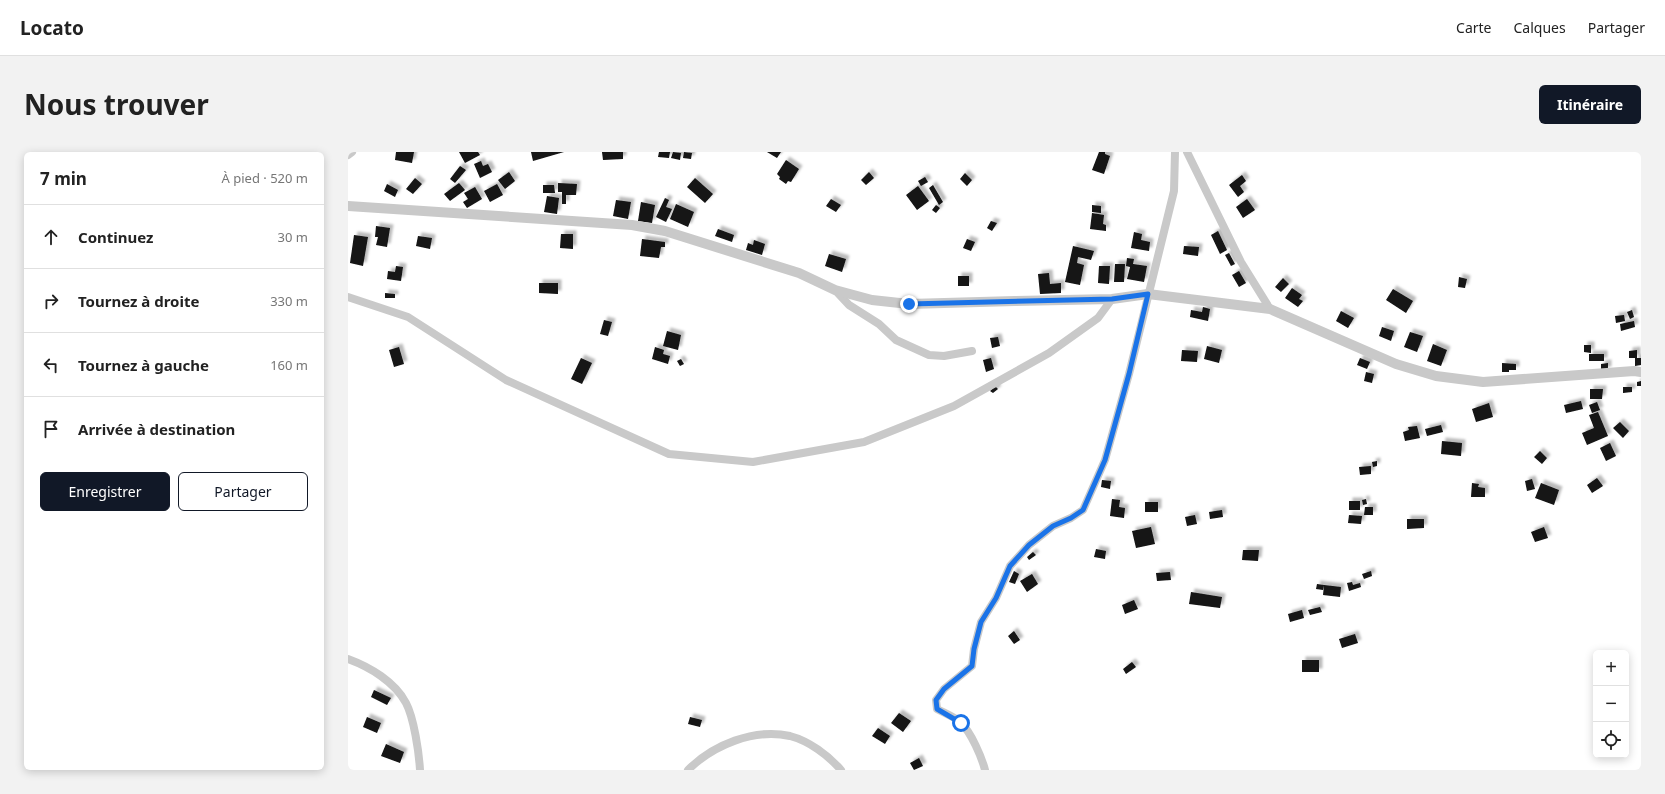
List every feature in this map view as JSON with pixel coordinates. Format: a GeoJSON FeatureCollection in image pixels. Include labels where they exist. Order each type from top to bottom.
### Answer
{"type":"FeatureCollection","features":[{"type":"Feature","properties":{"kind":"street"},"geometry":{"type":"LineString","coordinates":[[348,155],[352,152]]}},
{"type":"Feature","properties":{"kind":"street"},"geometry":{"type":"LineString","coordinates":[[986,770],[983,760],[961,723],[937,709],[936,700],[944,689],[972,666],[974,649],[981,622],[996,598],[1010,566],[1029,545],[1053,526],[1071,518],[1083,510],[1105,460],[1129,374],[1174,191],[1175,152]]}},
{"type":"Feature","properties":{"kind":"street"},"geometry":{"type":"LineString","coordinates":[[1187,152],[1241,262],[1270,309]]}},
{"type":"Feature","properties":{"kind":"street"},"geometry":{"type":"LineString","coordinates":[[348,206],[632,225],[665,231],[799,273],[835,290],[872,300],[909,304],[1112,299],[1148,294],[1270,309],[1396,364],[1436,376],[1483,382],[1634,371],[1641,372]]}},
{"type":"Feature","properties":{"kind":"street"},"geometry":{"type":"LineString","coordinates":[[835,290],[849,305],[879,324],[896,340],[916,349],[929,354],[944,356],[972,351]]}},
{"type":"Feature","properties":{"kind":"street"},"geometry":{"type":"LineString","coordinates":[[348,297],[408,317],[506,380],[669,454],[753,462],[864,442],[954,406],[1049,353],[1098,318],[1112,299]]}},
{"type":"Feature","properties":{"kind":"street"},"geometry":{"type":"LineString","coordinates":[[348,659],[356,662],[388,681],[406,703],[413,723],[420,770]]}},
{"type":"Feature","properties":{"kind":"street"},"geometry":{"type":"LineString","coordinates":[[688,770],[714,749],[743,738],[772,735],[790,736],[806,743],[827,756],[841,770]]}},
{"type":"Feature","properties":{"kind":"building"},"geometry":{"type":"Polygon","coordinates":[[[396,152],[414,152],[412,163],[395,160],[396,152]]]}},
{"type":"Feature","properties":{"kind":"building"},"geometry":{"type":"Polygon","coordinates":[[[459,152],[478,152],[480,155],[465,163],[459,152]]]}},
{"type":"Feature","properties":{"kind":"building"},"geometry":{"type":"Polygon","coordinates":[[[531,152],[564,152],[533,161],[531,152]]]}},
{"type":"Feature","properties":{"kind":"building"},"geometry":{"type":"Polygon","coordinates":[[[602,152],[623,152],[623,159],[603,160],[602,152]]]}},
{"type":"Feature","properties":{"kind":"building"},"geometry":{"type":"Polygon","coordinates":[[[659,152],[670,152],[669,158],[658,157],[659,152]]]}},
{"type":"Feature","properties":{"kind":"building"},"geometry":{"type":"Polygon","coordinates":[[[673,152],[681,153],[680,160],[671,158],[673,152]]]}},
{"type":"Feature","properties":{"kind":"building"},"geometry":{"type":"Polygon","coordinates":[[[684,152],[692,153],[691,159],[683,158],[684,152]]]}},
{"type":"Feature","properties":{"kind":"building"},"geometry":{"type":"Polygon","coordinates":[[[767,152],[781,152],[777,158],[767,152]]]}},
{"type":"Feature","properties":{"kind":"building"},"geometry":{"type":"Polygon","coordinates":[[[1099,152],[1105,152],[1105,154],[1110,156],[1104,174],[1092,170],[1099,152]]]}},
{"type":"Feature","properties":{"kind":"building"},"geometry":{"type":"Polygon","coordinates":[[[786,160],[799,169],[791,182],[788,181],[786,184],[779,179],[780,177],[777,174],[786,160]]]}},
{"type":"Feature","properties":{"kind":"building"},"geometry":{"type":"Polygon","coordinates":[[[481,161],[483,166],[488,164],[492,172],[480,178],[474,164],[481,161]]]}},
{"type":"Feature","properties":{"kind":"building"},"geometry":{"type":"Polygon","coordinates":[[[460,166],[466,170],[455,183],[450,179],[460,166]]]}},
{"type":"Feature","properties":{"kind":"building"},"geometry":{"type":"Polygon","coordinates":[[[509,172],[515,181],[505,189],[498,180],[509,172]]]}},
{"type":"Feature","properties":{"kind":"building"},"geometry":{"type":"Polygon","coordinates":[[[869,172],[874,178],[866,185],[861,180],[869,172]]]}},
{"type":"Feature","properties":{"kind":"building"},"geometry":{"type":"Polygon","coordinates":[[[965,173],[972,180],[967,186],[960,179],[965,173]]]}},
{"type":"Feature","properties":{"kind":"building"},"geometry":{"type":"Polygon","coordinates":[[[1242,175],[1246,181],[1240,186],[1244,192],[1238,197],[1229,185],[1242,175]]]}},
{"type":"Feature","properties":{"kind":"building"},"geometry":{"type":"Polygon","coordinates":[[[925,177],[928,182],[921,186],[918,181],[925,177]]]}},
{"type":"Feature","properties":{"kind":"building"},"geometry":{"type":"Polygon","coordinates":[[[415,178],[422,184],[413,194],[406,189],[415,178]]]}},
{"type":"Feature","properties":{"kind":"building"},"geometry":{"type":"Polygon","coordinates":[[[695,178],[713,194],[705,203],[687,187],[695,178]]]}},
{"type":"Feature","properties":{"kind":"building"},"geometry":{"type":"Polygon","coordinates":[[[459,183],[465,190],[450,201],[444,194],[459,183]]]}},
{"type":"Feature","properties":{"kind":"building"},"geometry":{"type":"Polygon","coordinates":[[[558,183],[577,184],[576,195],[566,195],[566,204],[562,204],[562,192],[558,192],[558,183]]]}},
{"type":"Feature","properties":{"kind":"building"},"geometry":{"type":"Polygon","coordinates":[[[387,184],[398,190],[395,197],[384,191],[387,184]]]}},
{"type":"Feature","properties":{"kind":"building"},"geometry":{"type":"Polygon","coordinates":[[[497,184],[503,195],[490,202],[484,191],[497,184]]]}},
{"type":"Feature","properties":{"kind":"building"},"geometry":{"type":"Polygon","coordinates":[[[543,185],[554,185],[555,193],[543,193],[543,185]]]}},
{"type":"Feature","properties":{"kind":"building"},"geometry":{"type":"Polygon","coordinates":[[[933,185],[943,202],[939,205],[929,188],[933,185]]]}},
{"type":"Feature","properties":{"kind":"building"},"geometry":{"type":"Polygon","coordinates":[[[918,186],[929,201],[917,210],[906,195],[918,186]]]}},
{"type":"Feature","properties":{"kind":"building"},"geometry":{"type":"Polygon","coordinates":[[[475,187],[482,199],[467,208],[463,202],[468,199],[464,193],[475,187]]]}},
{"type":"Feature","properties":{"kind":"building"},"geometry":{"type":"Polygon","coordinates":[[[547,196],[559,198],[557,214],[544,212],[547,196]]]}},
{"type":"Feature","properties":{"kind":"building"},"geometry":{"type":"Polygon","coordinates":[[[665,198],[669,200],[666,207],[672,209],[666,222],[656,217],[665,198]]]}},
{"type":"Feature","properties":{"kind":"building"},"geometry":{"type":"Polygon","coordinates":[[[831,199],[841,205],[836,212],[826,206],[831,199]]]}},
{"type":"Feature","properties":{"kind":"building"},"geometry":{"type":"Polygon","coordinates":[[[1247,199],[1255,210],[1243,218],[1236,207],[1247,199]]]}},
{"type":"Feature","properties":{"kind":"building"},"geometry":{"type":"Polygon","coordinates":[[[616,200],[631,202],[628,219],[613,216],[616,200]]]}},
{"type":"Feature","properties":{"kind":"building"},"geometry":{"type":"Polygon","coordinates":[[[641,202],[655,205],[652,223],[638,221],[641,202]]]}},
{"type":"Feature","properties":{"kind":"building"},"geometry":{"type":"Polygon","coordinates":[[[676,204],[694,212],[688,227],[670,219],[676,204]]]}},
{"type":"Feature","properties":{"kind":"building"},"geometry":{"type":"Polygon","coordinates":[[[936,205],[940,208],[936,213],[932,210],[936,205]]]}},
{"type":"Feature","properties":{"kind":"building"},"geometry":{"type":"Polygon","coordinates":[[[1092,205],[1101,206],[1101,213],[1092,212],[1092,205]]]}},
{"type":"Feature","properties":{"kind":"building"},"geometry":{"type":"Polygon","coordinates":[[[1092,213],[1104,215],[1103,224],[1106,225],[1106,231],[1090,229],[1092,213]]]}},
{"type":"Feature","properties":{"kind":"building"},"geometry":{"type":"Polygon","coordinates":[[[991,221],[997,223],[992,231],[987,228],[991,221]]]}},
{"type":"Feature","properties":{"kind":"building"},"geometry":{"type":"Polygon","coordinates":[[[376,226],[390,228],[387,247],[376,245],[378,237],[375,237],[376,226]]]}},
{"type":"Feature","properties":{"kind":"building"},"geometry":{"type":"Polygon","coordinates":[[[718,229],[734,235],[732,242],[715,236],[718,229]]]}},
{"type":"Feature","properties":{"kind":"building"},"geometry":{"type":"Polygon","coordinates":[[[1218,231],[1227,250],[1220,254],[1211,235],[1218,231]]]}},
{"type":"Feature","properties":{"kind":"building"},"geometry":{"type":"Polygon","coordinates":[[[1134,232],[1142,234],[1141,240],[1150,242],[1149,251],[1131,248],[1134,232]]]}},
{"type":"Feature","properties":{"kind":"building"},"geometry":{"type":"Polygon","coordinates":[[[561,234],[573,234],[573,249],[560,248],[561,234]]]}},
{"type":"Feature","properties":{"kind":"building"},"geometry":{"type":"Polygon","coordinates":[[[354,235],[368,237],[363,266],[350,263],[354,235]]]}},
{"type":"Feature","properties":{"kind":"building"},"geometry":{"type":"Polygon","coordinates":[[[418,236],[432,238],[430,249],[416,246],[418,236]]]}},
{"type":"Feature","properties":{"kind":"building"},"geometry":{"type":"Polygon","coordinates":[[[642,239],[665,242],[665,247],[661,247],[659,258],[640,256],[642,239]]]}},
{"type":"Feature","properties":{"kind":"building"},"geometry":{"type":"Polygon","coordinates":[[[967,239],[975,242],[971,251],[963,248],[967,239]]]}},
{"type":"Feature","properties":{"kind":"building"},"geometry":{"type":"Polygon","coordinates":[[[754,240],[765,244],[762,255],[746,250],[748,243],[753,245],[754,240]]]}},
{"type":"Feature","properties":{"kind":"building"},"geometry":{"type":"Polygon","coordinates":[[[1073,246],[1094,251],[1091,260],[1078,257],[1077,263],[1084,265],[1080,285],[1065,282],[1073,246]]]}},
{"type":"Feature","properties":{"kind":"building"},"geometry":{"type":"Polygon","coordinates":[[[1184,246],[1199,247],[1198,256],[1183,254],[1184,246]]]}},
{"type":"Feature","properties":{"kind":"building"},"geometry":{"type":"Polygon","coordinates":[[[1229,253],[1235,264],[1231,266],[1225,255],[1229,253]]]}},
{"type":"Feature","properties":{"kind":"building"},"geometry":{"type":"Polygon","coordinates":[[[829,254],[846,259],[842,272],[825,266],[829,254]]]}},
{"type":"Feature","properties":{"kind":"building"},"geometry":{"type":"Polygon","coordinates":[[[1127,258],[1134,259],[1133,264],[1147,266],[1144,282],[1127,279],[1130,267],[1126,266],[1127,258]]]}},
{"type":"Feature","properties":{"kind":"building"},"geometry":{"type":"Polygon","coordinates":[[[1115,264],[1125,264],[1124,282],[1114,282],[1115,264]]]}},
{"type":"Feature","properties":{"kind":"building"},"geometry":{"type":"Polygon","coordinates":[[[396,266],[403,267],[401,281],[387,279],[388,271],[395,272],[396,266]]]}},
{"type":"Feature","properties":{"kind":"building"},"geometry":{"type":"Polygon","coordinates":[[[1099,266],[1110,266],[1109,284],[1098,283],[1099,266]]]}},
{"type":"Feature","properties":{"kind":"building"},"geometry":{"type":"Polygon","coordinates":[[[1239,271],[1246,283],[1239,287],[1232,275],[1239,271]]]}},
{"type":"Feature","properties":{"kind":"building"},"geometry":{"type":"Polygon","coordinates":[[[1049,273],[1050,284],[1061,283],[1061,293],[1040,294],[1038,274],[1049,273]]]}},
{"type":"Feature","properties":{"kind":"building"},"geometry":{"type":"Polygon","coordinates":[[[958,276],[969,276],[969,286],[958,286],[958,276]]]}},
{"type":"Feature","properties":{"kind":"building"},"geometry":{"type":"Polygon","coordinates":[[[1459,277],[1467,279],[1465,288],[1458,287],[1459,277]]]}},
{"type":"Feature","properties":{"kind":"building"},"geometry":{"type":"Polygon","coordinates":[[[1283,278],[1289,284],[1281,292],[1275,287],[1283,278]]]}},
{"type":"Feature","properties":{"kind":"building"},"geometry":{"type":"Polygon","coordinates":[[[539,283],[558,283],[558,294],[539,293],[539,283]]]}},
{"type":"Feature","properties":{"kind":"building"},"geometry":{"type":"Polygon","coordinates":[[[1292,288],[1302,295],[1299,299],[1303,301],[1298,307],[1285,298],[1292,288]]]}},
{"type":"Feature","properties":{"kind":"building"},"geometry":{"type":"Polygon","coordinates":[[[1393,289],[1413,301],[1406,313],[1386,300],[1393,289]]]}},
{"type":"Feature","properties":{"kind":"building"},"geometry":{"type":"Polygon","coordinates":[[[385,293],[395,294],[395,298],[385,298],[385,293]]]}},
{"type":"Feature","properties":{"kind":"building"},"geometry":{"type":"Polygon","coordinates":[[[1203,307],[1210,309],[1208,321],[1190,317],[1191,310],[1202,312],[1203,307]]]}},
{"type":"Feature","properties":{"kind":"building"},"geometry":{"type":"Polygon","coordinates":[[[1632,310],[1634,317],[1630,319],[1627,312],[1632,310]]]}},
{"type":"Feature","properties":{"kind":"building"},"geometry":{"type":"Polygon","coordinates":[[[1341,311],[1354,318],[1348,328],[1336,321],[1341,311]]]}},
{"type":"Feature","properties":{"kind":"building"},"geometry":{"type":"Polygon","coordinates":[[[1624,315],[1625,321],[1616,323],[1615,316],[1624,315]]]}},
{"type":"Feature","properties":{"kind":"building"},"geometry":{"type":"Polygon","coordinates":[[[604,320],[612,322],[608,336],[600,334],[604,320]]]}},
{"type":"Feature","properties":{"kind":"building"},"geometry":{"type":"Polygon","coordinates":[[[1634,321],[1635,327],[1621,331],[1620,324],[1634,321]]]}},
{"type":"Feature","properties":{"kind":"building"},"geometry":{"type":"Polygon","coordinates":[[[1382,327],[1394,331],[1391,341],[1379,336],[1382,327]]]}},
{"type":"Feature","properties":{"kind":"building"},"geometry":{"type":"Polygon","coordinates":[[[667,331],[681,335],[678,350],[663,346],[667,331]]]}},
{"type":"Feature","properties":{"kind":"building"},"geometry":{"type":"Polygon","coordinates":[[[1410,332],[1423,336],[1417,352],[1404,347],[1410,332]]]}},
{"type":"Feature","properties":{"kind":"building"},"geometry":{"type":"Polygon","coordinates":[[[998,337],[1000,346],[992,348],[990,338],[998,337]]]}},
{"type":"Feature","properties":{"kind":"building"},"geometry":{"type":"Polygon","coordinates":[[[1433,344],[1447,350],[1441,366],[1427,361],[1433,344]]]}},
{"type":"Feature","properties":{"kind":"building"},"geometry":{"type":"Polygon","coordinates":[[[1584,345],[1591,345],[1591,353],[1584,352],[1584,345]]]}},
{"type":"Feature","properties":{"kind":"building"},"geometry":{"type":"Polygon","coordinates":[[[1207,346],[1222,350],[1219,363],[1204,359],[1207,346]]]}},
{"type":"Feature","properties":{"kind":"building"},"geometry":{"type":"Polygon","coordinates":[[[399,347],[404,364],[394,367],[389,350],[399,347]]]}},
{"type":"Feature","properties":{"kind":"building"},"geometry":{"type":"Polygon","coordinates":[[[655,347],[664,350],[663,354],[670,356],[668,364],[652,359],[655,347]]]}},
{"type":"Feature","properties":{"kind":"building"},"geometry":{"type":"Polygon","coordinates":[[[1182,350],[1198,351],[1197,362],[1181,361],[1182,350]]]}},
{"type":"Feature","properties":{"kind":"building"},"geometry":{"type":"Polygon","coordinates":[[[1637,350],[1637,358],[1629,358],[1629,351],[1637,350]]]}},
{"type":"Feature","properties":{"kind":"building"},"geometry":{"type":"Polygon","coordinates":[[[1589,354],[1604,354],[1604,361],[1589,361],[1589,354]]]}},
{"type":"Feature","properties":{"kind":"building"},"geometry":{"type":"Polygon","coordinates":[[[581,358],[592,363],[582,384],[571,379],[581,358]]]}},
{"type":"Feature","properties":{"kind":"building"},"geometry":{"type":"Polygon","coordinates":[[[991,358],[994,369],[986,372],[983,360],[991,358]]]}},
{"type":"Feature","properties":{"kind":"building"},"geometry":{"type":"Polygon","coordinates":[[[1360,358],[1370,362],[1367,369],[1357,365],[1360,358]]]}},
{"type":"Feature","properties":{"kind":"building"},"geometry":{"type":"Polygon","coordinates":[[[1635,358],[1641,358],[1641,365],[1635,366],[1635,358]]]}},
{"type":"Feature","properties":{"kind":"building"},"geometry":{"type":"Polygon","coordinates":[[[681,359],[684,364],[680,366],[677,361],[681,359]]]}},
{"type":"Feature","properties":{"kind":"building"},"geometry":{"type":"Polygon","coordinates":[[[1502,363],[1516,364],[1516,370],[1502,372],[1502,363]]]}},
{"type":"Feature","properties":{"kind":"building"},"geometry":{"type":"Polygon","coordinates":[[[1608,363],[1608,370],[1601,370],[1601,364],[1608,363]]]}},
{"type":"Feature","properties":{"kind":"building"},"geometry":{"type":"Polygon","coordinates":[[[1366,372],[1374,374],[1372,383],[1364,381],[1366,372]]]}},
{"type":"Feature","properties":{"kind":"building"},"geometry":{"type":"Polygon","coordinates":[[[1641,381],[1641,386],[1637,386],[1637,382],[1641,381]]]}},
{"type":"Feature","properties":{"kind":"building"},"geometry":{"type":"Polygon","coordinates":[[[995,386],[998,389],[993,393],[990,391],[995,386]]]}},
{"type":"Feature","properties":{"kind":"building"},"geometry":{"type":"Polygon","coordinates":[[[1623,387],[1632,387],[1632,392],[1623,393],[1623,387]]]}},
{"type":"Feature","properties":{"kind":"building"},"geometry":{"type":"Polygon","coordinates":[[[1590,389],[1603,389],[1602,399],[1590,399],[1590,389]]]}},
{"type":"Feature","properties":{"kind":"building"},"geometry":{"type":"Polygon","coordinates":[[[1581,401],[1583,409],[1566,413],[1564,405],[1581,401]]]}},
{"type":"Feature","properties":{"kind":"building"},"geometry":{"type":"Polygon","coordinates":[[[1597,402],[1600,410],[1592,413],[1589,405],[1597,402]]]}},
{"type":"Feature","properties":{"kind":"building"},"geometry":{"type":"Polygon","coordinates":[[[1489,403],[1493,417],[1476,422],[1472,409],[1489,403]]]}},
{"type":"Feature","properties":{"kind":"building"},"geometry":{"type":"Polygon","coordinates":[[[1598,412],[1608,436],[1587,445],[1582,433],[1594,428],[1589,415],[1598,412]]]}},
{"type":"Feature","properties":{"kind":"building"},"geometry":{"type":"Polygon","coordinates":[[[1620,422],[1629,431],[1623,438],[1613,428],[1620,422]]]}},
{"type":"Feature","properties":{"kind":"building"},"geometry":{"type":"Polygon","coordinates":[[[1441,425],[1443,432],[1427,436],[1425,429],[1441,425]]]}},
{"type":"Feature","properties":{"kind":"building"},"geometry":{"type":"Polygon","coordinates":[[[1417,426],[1420,438],[1405,441],[1403,432],[1409,430],[1408,427],[1417,426]]]}},
{"type":"Feature","properties":{"kind":"building"},"geometry":{"type":"Polygon","coordinates":[[[1442,441],[1462,443],[1461,456],[1441,454],[1442,441]]]}},
{"type":"Feature","properties":{"kind":"building"},"geometry":{"type":"Polygon","coordinates":[[[1610,443],[1616,456],[1606,461],[1600,448],[1610,443]]]}},
{"type":"Feature","properties":{"kind":"building"},"geometry":{"type":"Polygon","coordinates":[[[1540,451],[1547,458],[1542,464],[1534,457],[1540,451]]]}},
{"type":"Feature","properties":{"kind":"building"},"geometry":{"type":"Polygon","coordinates":[[[1377,461],[1377,466],[1373,467],[1372,462],[1377,461]]]}},
{"type":"Feature","properties":{"kind":"building"},"geometry":{"type":"Polygon","coordinates":[[[1371,466],[1371,474],[1360,475],[1359,467],[1371,466]]]}},
{"type":"Feature","properties":{"kind":"building"},"geometry":{"type":"Polygon","coordinates":[[[1597,478],[1603,486],[1592,493],[1587,485],[1597,478]]]}},
{"type":"Feature","properties":{"kind":"building"},"geometry":{"type":"Polygon","coordinates":[[[1532,479],[1535,489],[1527,491],[1525,481],[1532,479]]]}},
{"type":"Feature","properties":{"kind":"building"},"geometry":{"type":"Polygon","coordinates":[[[1102,480],[1111,481],[1110,489],[1101,487],[1102,480]]]}},
{"type":"Feature","properties":{"kind":"building"},"geometry":{"type":"Polygon","coordinates":[[[1472,483],[1479,484],[1478,487],[1485,488],[1485,497],[1471,497],[1472,483]]]}},
{"type":"Feature","properties":{"kind":"building"},"geometry":{"type":"Polygon","coordinates":[[[1541,483],[1559,490],[1554,505],[1535,498],[1541,483]]]}},
{"type":"Feature","properties":{"kind":"building"},"geometry":{"type":"Polygon","coordinates":[[[1112,499],[1120,500],[1119,507],[1125,508],[1124,518],[1110,516],[1112,499]]]}},
{"type":"Feature","properties":{"kind":"building"},"geometry":{"type":"Polygon","coordinates":[[[1366,499],[1367,504],[1363,505],[1362,500],[1366,499]]]}},
{"type":"Feature","properties":{"kind":"building"},"geometry":{"type":"Polygon","coordinates":[[[1349,501],[1360,501],[1360,510],[1349,510],[1349,501]]]}},
{"type":"Feature","properties":{"kind":"building"},"geometry":{"type":"Polygon","coordinates":[[[1145,502],[1158,502],[1158,512],[1145,512],[1145,502]]]}},
{"type":"Feature","properties":{"kind":"building"},"geometry":{"type":"Polygon","coordinates":[[[1365,507],[1373,507],[1373,515],[1364,515],[1365,507]]]}},
{"type":"Feature","properties":{"kind":"building"},"geometry":{"type":"Polygon","coordinates":[[[1222,510],[1223,517],[1210,519],[1209,512],[1222,510]]]}},
{"type":"Feature","properties":{"kind":"building"},"geometry":{"type":"Polygon","coordinates":[[[1195,515],[1197,524],[1187,526],[1185,517],[1195,515]]]}},
{"type":"Feature","properties":{"kind":"building"},"geometry":{"type":"Polygon","coordinates":[[[1349,515],[1362,516],[1361,524],[1348,523],[1349,515]]]}},
{"type":"Feature","properties":{"kind":"building"},"geometry":{"type":"Polygon","coordinates":[[[1407,519],[1424,519],[1424,528],[1407,529],[1407,519]]]}},
{"type":"Feature","properties":{"kind":"building"},"geometry":{"type":"Polygon","coordinates":[[[1151,527],[1155,544],[1136,548],[1132,531],[1151,527]]]}},
{"type":"Feature","properties":{"kind":"building"},"geometry":{"type":"Polygon","coordinates":[[[1544,527],[1548,538],[1535,542],[1531,532],[1544,527]]]}},
{"type":"Feature","properties":{"kind":"building"},"geometry":{"type":"Polygon","coordinates":[[[1096,549],[1106,551],[1105,559],[1094,557],[1096,549]]]}},
{"type":"Feature","properties":{"kind":"building"},"geometry":{"type":"Polygon","coordinates":[[[1243,550],[1259,550],[1258,561],[1242,560],[1243,550]]]}},
{"type":"Feature","properties":{"kind":"building"},"geometry":{"type":"Polygon","coordinates":[[[1033,552],[1036,555],[1029,560],[1027,557],[1033,552]]]}},
{"type":"Feature","properties":{"kind":"building"},"geometry":{"type":"Polygon","coordinates":[[[1014,571],[1019,574],[1015,584],[1009,582],[1014,571]]]}},
{"type":"Feature","properties":{"kind":"building"},"geometry":{"type":"Polygon","coordinates":[[[1371,571],[1372,576],[1364,579],[1362,574],[1371,571]]]}},
{"type":"Feature","properties":{"kind":"building"},"geometry":{"type":"Polygon","coordinates":[[[1170,572],[1171,580],[1157,581],[1156,573],[1170,572]]]}},
{"type":"Feature","properties":{"kind":"building"},"geometry":{"type":"Polygon","coordinates":[[[1032,574],[1038,584],[1027,592],[1020,581],[1032,574]]]}},
{"type":"Feature","properties":{"kind":"building"},"geometry":{"type":"Polygon","coordinates":[[[1352,582],[1353,585],[1360,583],[1361,587],[1349,591],[1347,583],[1352,582]]]}},
{"type":"Feature","properties":{"kind":"building"},"geometry":{"type":"Polygon","coordinates":[[[1317,584],[1324,585],[1323,590],[1316,589],[1317,584]]]}},
{"type":"Feature","properties":{"kind":"building"},"geometry":{"type":"Polygon","coordinates":[[[1324,585],[1341,587],[1340,597],[1323,595],[1324,585]]]}},
{"type":"Feature","properties":{"kind":"building"},"geometry":{"type":"Polygon","coordinates":[[[1191,592],[1222,597],[1220,608],[1189,604],[1191,592]]]}},
{"type":"Feature","properties":{"kind":"building"},"geometry":{"type":"Polygon","coordinates":[[[1134,600],[1138,609],[1125,614],[1122,605],[1134,600]]]}},
{"type":"Feature","properties":{"kind":"building"},"geometry":{"type":"Polygon","coordinates":[[[1320,607],[1322,612],[1310,615],[1308,610],[1320,607]]]}},
{"type":"Feature","properties":{"kind":"building"},"geometry":{"type":"Polygon","coordinates":[[[1302,610],[1304,618],[1290,622],[1288,614],[1302,610]]]}},
{"type":"Feature","properties":{"kind":"building"},"geometry":{"type":"Polygon","coordinates":[[[1014,631],[1020,640],[1014,644],[1008,636],[1014,631]]]}},
{"type":"Feature","properties":{"kind":"building"},"geometry":{"type":"Polygon","coordinates":[[[1355,634],[1358,643],[1342,648],[1339,639],[1355,634]]]}},
{"type":"Feature","properties":{"kind":"building"},"geometry":{"type":"Polygon","coordinates":[[[1302,660],[1319,660],[1319,672],[1302,672],[1302,660]]]}},
{"type":"Feature","properties":{"kind":"building"},"geometry":{"type":"Polygon","coordinates":[[[1132,662],[1136,667],[1126,674],[1123,669],[1132,662]]]}},
{"type":"Feature","properties":{"kind":"building"},"geometry":{"type":"Polygon","coordinates":[[[374,690],[391,698],[387,705],[371,697],[374,690]]]}},
{"type":"Feature","properties":{"kind":"building"},"geometry":{"type":"Polygon","coordinates":[[[899,713],[911,721],[903,732],[891,723],[899,713]]]}},
{"type":"Feature","properties":{"kind":"building"},"geometry":{"type":"Polygon","coordinates":[[[367,717],[381,723],[377,733],[363,727],[367,717]]]}},
{"type":"Feature","properties":{"kind":"building"},"geometry":{"type":"Polygon","coordinates":[[[690,717],[702,720],[700,727],[688,724],[690,717]]]}},
{"type":"Feature","properties":{"kind":"building"},"geometry":{"type":"Polygon","coordinates":[[[878,728],[890,736],[885,744],[872,736],[878,728]]]}},
{"type":"Feature","properties":{"kind":"building"},"geometry":{"type":"Polygon","coordinates":[[[386,744],[404,752],[400,763],[381,756],[386,744]]]}},
{"type":"Feature","properties":{"kind":"building"},"geometry":{"type":"Polygon","coordinates":[[[919,758],[923,766],[914,770],[910,763],[919,758]]]}},
{"type":"Feature","properties":{"kind":"route"},"geometry":{"type":"LineString","coordinates":[[909,304],[1112,299],[1148,294],[1129,374],[1105,460],[1083,510],[1071,518],[1053,526],[1029,545],[1010,566],[996,598],[981,622],[974,649],[972,666],[944,689],[936,700],[937,709],[948,714],[961,723]]}}]}
